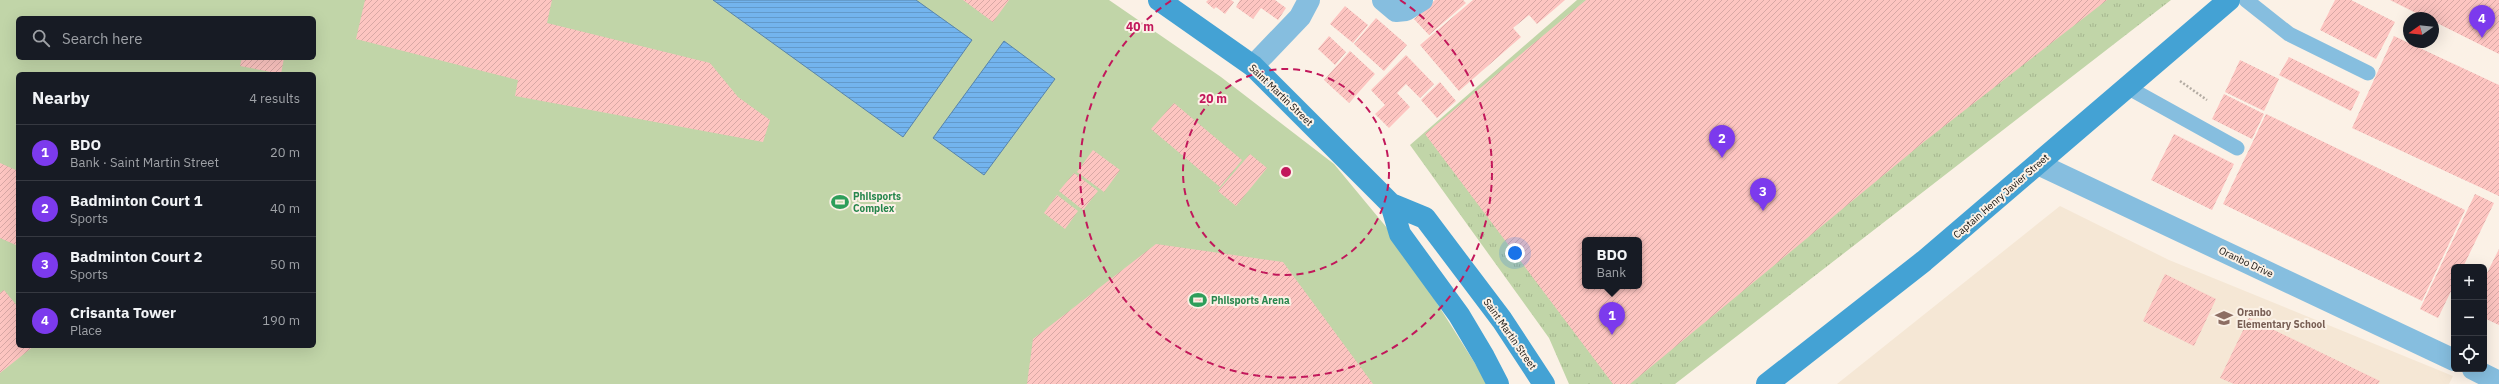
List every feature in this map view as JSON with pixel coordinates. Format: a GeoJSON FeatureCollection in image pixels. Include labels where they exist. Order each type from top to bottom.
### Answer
{"type":"FeatureCollection","features":[{"type":"Feature","properties":{"kind":"street","name":"Saint Martin Street"},"geometry":{"type":"LineString","coordinates":[[1159,0],[1253,66],[1392,204],[1425,218],[1502,320],[1544,384]]}},
{"type":"Feature","properties":{"kind":"street"},"geometry":{"type":"LineString","coordinates":[[1253,66],[1300,17],[1309,0]]}},
{"type":"Feature","properties":{"kind":"street"},"geometry":{"type":"LineString","coordinates":[[1382,0],[1396,11],[1406,10],[1422,0]]}},
{"type":"Feature","properties":{"kind":"street","name":"Captain Henry Javier Street"},"geometry":{"type":"LineString","coordinates":[[1767,384],[1924,261],[2229,0]]}},
{"type":"Feature","properties":{"kind":"street","name":"Oranbo Drive"},"geometry":{"type":"LineString","coordinates":[[2038,164],[2451,359]]}},
{"type":"Feature","properties":{"kind":"street"},"geometry":{"type":"LineString","coordinates":[[1392,204],[1400,234],[1459,315],[1498,384]]}},
{"type":"Feature","properties":{"kind":"street"},"geometry":{"type":"LineString","coordinates":[[2472,374],[2499,382]]}},
{"type":"Feature","properties":{"kind":"lane"},"geometry":{"type":"LineString","coordinates":[[2246,0],[2289,34],[2368,73]]}},
{"type":"Feature","properties":{"kind":"lane"},"geometry":{"type":"LineString","coordinates":[[2127,87],[2237,148]]}},
{"type":"Feature","properties":{"kind":"path"},"geometry":{"type":"LineString","coordinates":[[2155,64],[2211,102]]}},
{"type":"Feature","properties":{"kind":"shaded area"},"geometry":{"type":"Polygon","coordinates":[[[2060,206],[2169,260],[2453,376],[2449,384],[1837,384],[2060,206]]]}},
{"type":"Feature","properties":{"kind":"green space","name":"Philsports Complex"},"geometry":{"type":"Polygon","coordinates":[[[0,0],[1109,0],[1221,77],[1334,164],[1397,240],[1488,384],[0,384],[0,0]]]}},
{"type":"Feature","properties":{"kind":"green space"},"geometry":{"type":"Polygon","coordinates":[[[1577,0],[2171,0],[1675,384],[1569,384],[1549,338],[1410,145],[1577,0]]]}},
{"type":"Feature","properties":{"kind":"water"},"geometry":{"type":"Polygon","coordinates":[[[713,0],[916,0],[972,40],[903,137],[713,0]]]}},
{"type":"Feature","properties":{"kind":"water"},"geometry":{"type":"Polygon","coordinates":[[[1004,41],[1055,79],[984,175],[933,138],[1004,41]]]}},
{"type":"Feature","properties":{"kind":"building"},"geometry":{"type":"Polygon","coordinates":[[[365,0],[552,0],[547,23],[710,63],[738,97],[770,120],[763,142],[515,96],[518,80],[356,39],[365,0]]]}},
{"type":"Feature","properties":{"kind":"building"},"geometry":{"type":"Polygon","coordinates":[[[963,0],[1009,0],[993,22],[963,0]]]}},
{"type":"Feature","properties":{"kind":"building"},"geometry":{"type":"Polygon","coordinates":[[[1208,0],[1231,0],[1234,2],[1225,14],[1216,7],[1214,9],[1206,2],[1208,0]]]}},
{"type":"Feature","properties":{"kind":"building"},"geometry":{"type":"Polygon","coordinates":[[[1240,0],[1275,0],[1286,8],[1278,20],[1261,8],[1253,19],[1236,7],[1240,0]]]}},
{"type":"Feature","properties":{"kind":"building"},"geometry":{"type":"Polygon","coordinates":[[[1435,0],[1463,0],[1466,3],[1429,35],[1414,19],[1435,0]]]}},
{"type":"Feature","properties":{"kind":"building"},"geometry":{"type":"Polygon","coordinates":[[[1473,0],[1565,0],[1537,24],[1529,15],[1513,28],[1521,37],[1459,91],[1420,45],[1473,0]]]}},
{"type":"Feature","properties":{"kind":"building"},"geometry":{"type":"Polygon","coordinates":[[[1586,0],[2107,0],[1925,141],[1630,384],[1613,384],[1425,134],[1586,0]]]}},
{"type":"Feature","properties":{"kind":"building"},"geometry":{"type":"Polygon","coordinates":[[[2335,0],[2351,0],[2395,22],[2376,59],[2320,30],[2335,0]]]}},
{"type":"Feature","properties":{"kind":"building"},"geometry":{"type":"Polygon","coordinates":[[[2390,0],[2499,0],[2499,54],[2439,24],[2439,12],[2414,12],[2390,0]]]}},
{"type":"Feature","properties":{"kind":"building"},"geometry":{"type":"Polygon","coordinates":[[[1345,6],[1368,25],[1353,43],[1330,24],[1345,6]]]}},
{"type":"Feature","properties":{"kind":"building"},"geometry":{"type":"Polygon","coordinates":[[[1376,18],[1407,45],[1384,71],[1354,44],[1376,18]]]}},
{"type":"Feature","properties":{"kind":"building"},"geometry":{"type":"Polygon","coordinates":[[[1329,36],[1346,52],[1335,65],[1318,49],[1329,36]]]}},
{"type":"Feature","properties":{"kind":"building"},"geometry":{"type":"Polygon","coordinates":[[[2394,36],[2403,40],[2403,48],[2420,48],[2499,85],[2499,196],[2352,128],[2394,36]]]}},
{"type":"Feature","properties":{"kind":"building"},"geometry":{"type":"Polygon","coordinates":[[[1350,51],[1375,74],[1349,103],[1324,80],[1350,51]]]}},
{"type":"Feature","properties":{"kind":"building"},"geometry":{"type":"Polygon","coordinates":[[[1406,55],[1434,84],[1420,98],[1406,84],[1397,93],[1410,107],[1389,128],[1375,114],[1385,105],[1371,90],[1406,55]]]}},
{"type":"Feature","properties":{"kind":"building"},"geometry":{"type":"Polygon","coordinates":[[[2289,57],[2360,92],[2351,111],[2279,75],[2289,57]]]}},
{"type":"Feature","properties":{"kind":"building"},"geometry":{"type":"Polygon","coordinates":[[[242,60],[284,60],[281,72],[271,72],[240,66],[242,60]]]}},
{"type":"Feature","properties":{"kind":"building"},"geometry":{"type":"Polygon","coordinates":[[[2240,60],[2279,79],[2264,111],[2225,92],[2240,60]]]}},
{"type":"Feature","properties":{"kind":"building"},"geometry":{"type":"Polygon","coordinates":[[[1440,82],[1456,101],[1437,118],[1421,100],[1440,82]]]}},
{"type":"Feature","properties":{"kind":"building"},"geometry":{"type":"Polygon","coordinates":[[[2224,94],[2264,114],[2252,139],[2212,119],[2224,94]]]}},
{"type":"Feature","properties":{"kind":"building"},"geometry":{"type":"Polygon","coordinates":[[[1174,103],[1242,160],[1220,187],[1151,129],[1174,103]]]}},
{"type":"Feature","properties":{"kind":"building"},"geometry":{"type":"Polygon","coordinates":[[[2266,114],[2465,210],[2422,301],[2223,204],[2266,114]]]}},
{"type":"Feature","properties":{"kind":"building"},"geometry":{"type":"Polygon","coordinates":[[[2174,134],[2234,164],[2212,210],[2151,180],[2174,134]]]}},
{"type":"Feature","properties":{"kind":"building"},"geometry":{"type":"Polygon","coordinates":[[[1093,150],[1120,170],[1104,192],[1077,172],[1093,150]]]}},
{"type":"Feature","properties":{"kind":"building"},"geometry":{"type":"Polygon","coordinates":[[[1250,154],[1267,168],[1236,206],[1218,191],[1250,154]]]}},
{"type":"Feature","properties":{"kind":"building"},"geometry":{"type":"Polygon","coordinates":[[[0,163],[16,170],[16,245],[0,238],[0,163]]]}},
{"type":"Feature","properties":{"kind":"building"},"geometry":{"type":"Polygon","coordinates":[[[1074,173],[1098,191],[1083,210],[1059,191],[1074,173]]]}},
{"type":"Feature","properties":{"kind":"building"},"geometry":{"type":"Polygon","coordinates":[[[2475,194],[2494,203],[2464,264],[2451,264],[2451,291],[2438,318],[2420,309],[2475,194]]]}},
{"type":"Feature","properties":{"kind":"building"},"geometry":{"type":"Polygon","coordinates":[[[1057,195],[1078,211],[1065,229],[1044,213],[1057,195]]]}},
{"type":"Feature","properties":{"kind":"building","name":"Philsports Arena"},"geometry":{"type":"Polygon","coordinates":[[[1156,244],[1283,262],[1373,384],[1027,384],[1033,339],[1156,244]]]}},
{"type":"Feature","properties":{"kind":"building"},"geometry":{"type":"Polygon","coordinates":[[[2499,249],[2499,325],[2487,319],[2487,273],[2499,249]]]}},
{"type":"Feature","properties":{"kind":"building"},"geometry":{"type":"Polygon","coordinates":[[[2165,274],[2216,299],[2194,346],[2143,321],[2165,274]]]}},
{"type":"Feature","properties":{"kind":"building"},"geometry":{"type":"Polygon","coordinates":[[[4,290],[16,305],[16,348],[31,348],[0,373],[0,293],[4,290]]]}},
{"type":"Feature","properties":{"kind":"building"},"geometry":{"type":"Polygon","coordinates":[[[2249,318],[2380,381],[2378,384],[2234,384],[2220,378],[2249,318]]]}},
{"type":"Feature","properties":{"kind":"place","name":"Crisanta Tower"},"geometry":{"type":"Point","coordinates":[2482,38]}},
{"type":"Feature","properties":{"kind":"place","name":"Badminton Court 1"},"geometry":{"type":"Point","coordinates":[1722,158]}},
{"type":"Feature","properties":{"kind":"place","name":"Philsports Complex"},"geometry":{"type":"Point","coordinates":[840,202]}},
{"type":"Feature","properties":{"kind":"place","name":"Badminton Court 2"},"geometry":{"type":"Point","coordinates":[1763,211]}},
{"type":"Feature","properties":{"kind":"place","name":"Philsports Arena"},"geometry":{"type":"Point","coordinates":[1198,300]}},
{"type":"Feature","properties":{"kind":"place","name":"Oranbo Elementary School"},"geometry":{"type":"Point","coordinates":[2224,318]}},
{"type":"Feature","properties":{"kind":"place","name":"BDO"},"geometry":{"type":"Point","coordinates":[1612,335]}}]}
